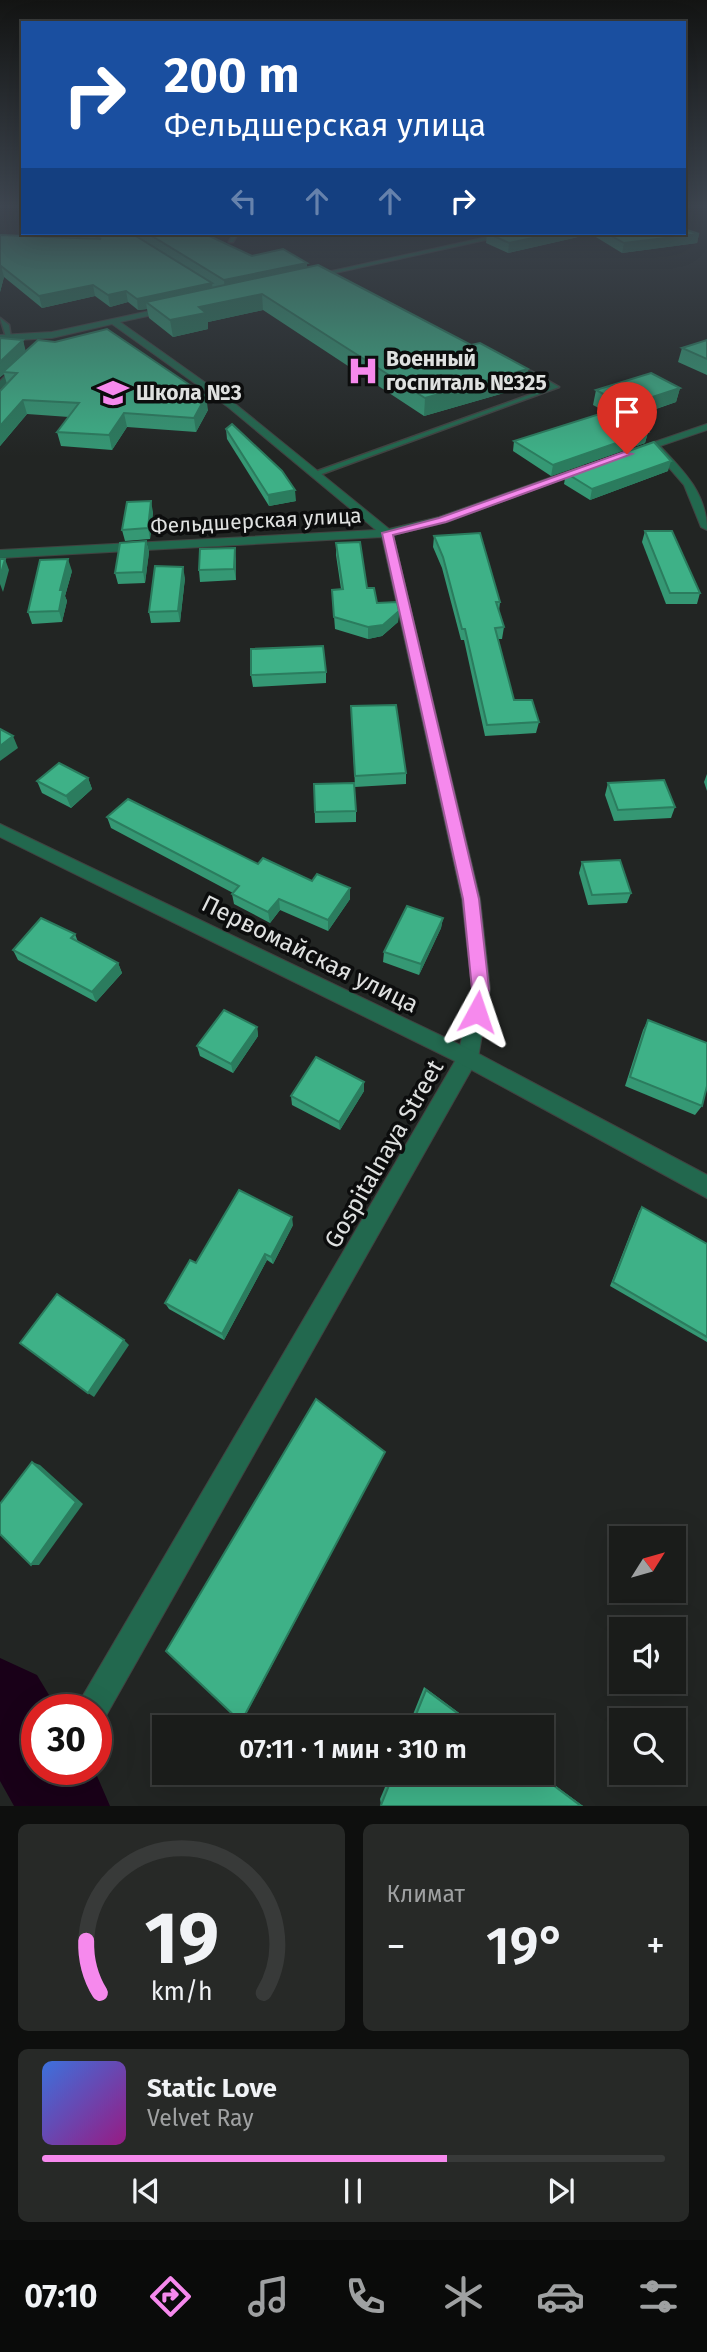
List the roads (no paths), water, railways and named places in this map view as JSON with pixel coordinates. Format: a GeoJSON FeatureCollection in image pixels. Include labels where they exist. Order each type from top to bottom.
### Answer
{"type":"FeatureCollection","features":[{"type":"Feature","properties":{"kind":"street"},"geometry":{"type":"LineString","coordinates":[[5,338],[52,335],[182,305]]}},
{"type":"Feature","properties":{"kind":"street"},"geometry":{"type":"LineString","coordinates":[[114,322],[231,405],[387,533]]}},
{"type":"Feature","properties":{"kind":"street"},"geometry":{"type":"LineString","coordinates":[[43,344],[52,335]]}},
{"type":"Feature","properties":{"kind":"street"},"geometry":{"type":"LineString","coordinates":[[0,386],[26,360]]}},
{"type":"Feature","properties":{"kind":"street"},"geometry":{"type":"LineString","coordinates":[[627,454],[707,427]]}},
{"type":"Feature","properties":{"kind":"street"},"geometry":{"type":"LineString","coordinates":[[653,444],[689,484],[707,527]]}},
{"type":"Feature","properties":{"kind":"street","name":"Фельдшерская улица"},"geometry":{"type":"LineString","coordinates":[[0,554],[387,533],[443,520],[601,463]]}},
{"type":"Feature","properties":{"kind":"street","name":"Gospitalnaya Street"},"geometry":{"type":"LineString","coordinates":[[101,1694],[468,1058],[481,989],[471,899],[387,533]]}},
{"type":"Feature","properties":{"kind":"street","name":"Первомайская улица"},"geometry":{"type":"LineString","coordinates":[[0,830],[468,1058],[707,1186]]}},
{"type":"Feature","properties":{"kind":"lane"},"geometry":{"type":"LineString","coordinates":[[0,320],[6,325],[5,338]]}},
{"type":"Feature","properties":{"kind":"lane"},"geometry":{"type":"LineString","coordinates":[[316,473],[556,387],[529,372]]}},
{"type":"Feature","properties":{"kind":"waterway"},"geometry":{"type":"LineString","coordinates":[[0,1701],[6,1706],[21,1732]]}},
{"type":"Feature","properties":{"kind":"waterway"},"geometry":{"type":"LineString","coordinates":[[52,1785],[64,1806]]}},
{"type":"Feature","properties":{"kind":"place","name":"Военный госпиталь №325"},"geometry":{"type":"Point","coordinates":[363,371]}},
{"type":"Feature","properties":{"kind":"place","name":"Школа №3"},"geometry":{"type":"Point","coordinates":[113,393]}}]}
